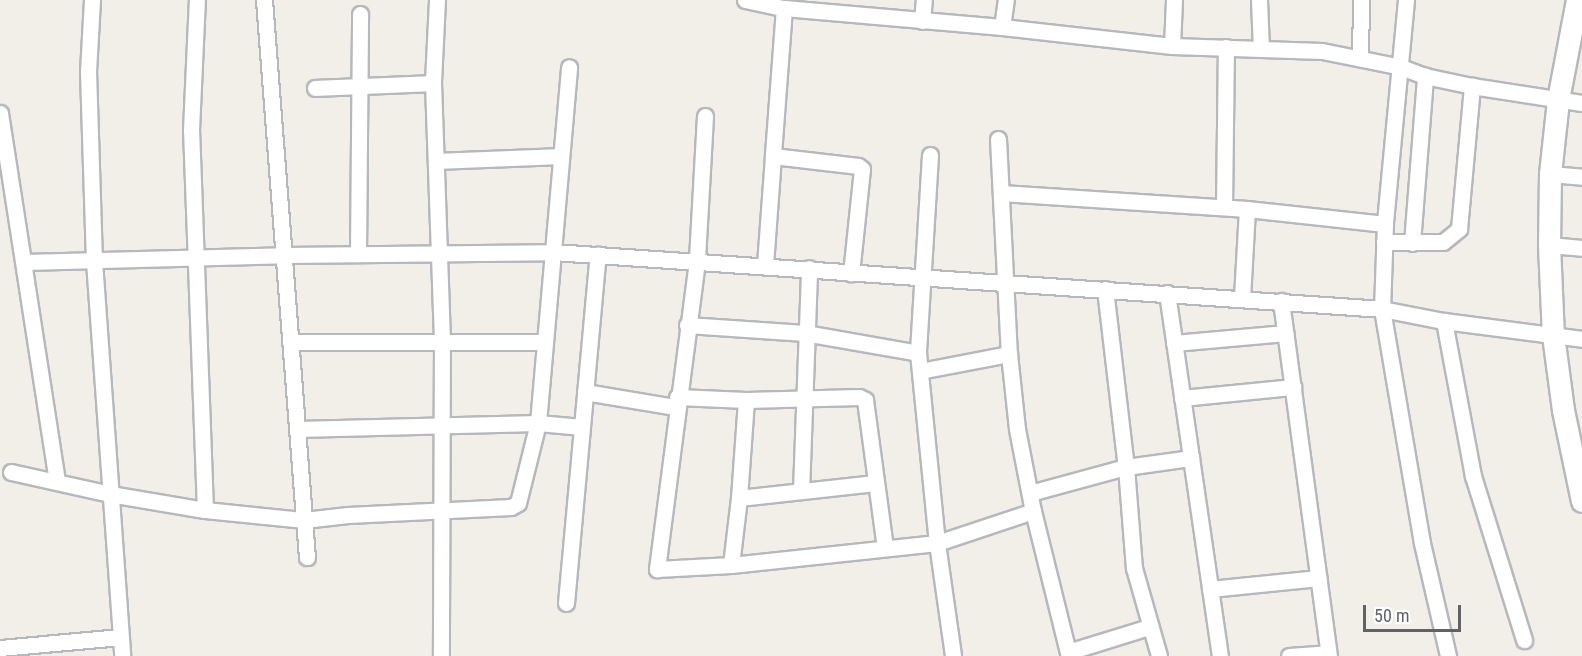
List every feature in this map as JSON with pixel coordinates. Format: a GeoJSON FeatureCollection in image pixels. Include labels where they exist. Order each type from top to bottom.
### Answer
{"type":"FeatureCollection","features":[{"type":"Feature","properties":{"kind":"street"},"geometry":{"type":"LineString","coordinates":[[92,0],[88,71],[94,261],[122,656]]}},
{"type":"Feature","properties":{"kind":"street"},"geometry":{"type":"LineString","coordinates":[[197,0],[191,130],[205,510]]}},
{"type":"Feature","properties":{"kind":"street"},"geometry":{"type":"LineString","coordinates":[[264,0],[307,557]]}},
{"type":"Feature","properties":{"kind":"street"},"geometry":{"type":"LineString","coordinates":[[437,0],[433,83],[442,341],[441,656]]}},
{"type":"Feature","properties":{"kind":"street"},"geometry":{"type":"LineString","coordinates":[[921,21],[924,0]]}},
{"type":"Feature","properties":{"kind":"street"},"geometry":{"type":"LineString","coordinates":[[1002,27],[1006,0]]}},
{"type":"Feature","properties":{"kind":"street"},"geometry":{"type":"LineString","coordinates":[[1172,46],[1174,0]]}},
{"type":"Feature","properties":{"kind":"street"},"geometry":{"type":"LineString","coordinates":[[1259,0],[1261,49]]}},
{"type":"Feature","properties":{"kind":"street"},"geometry":{"type":"LineString","coordinates":[[1360,58],[1361,0]]}},
{"type":"Feature","properties":{"kind":"street"},"geometry":{"type":"LineString","coordinates":[[1406,0],[1385,224],[1382,309],[1422,543],[1448,656]]}},
{"type":"Feature","properties":{"kind":"street"},"geometry":{"type":"LineString","coordinates":[[1577,0],[1558,100],[1550,174],[1549,245],[1553,335],[1563,410],[1582,501]]}},
{"type":"Feature","properties":{"kind":"street"},"geometry":{"type":"LineString","coordinates":[[753,1],[784,8],[1002,27],[1172,46],[1322,51],[1401,67],[1425,76],[1472,86],[1582,103]]}},
{"type":"Feature","properties":{"kind":"street"},"geometry":{"type":"LineString","coordinates":[[765,265],[784,8]]}},
{"type":"Feature","properties":{"kind":"street"},"geometry":{"type":"LineString","coordinates":[[358,254],[360,14]]}},
{"type":"Feature","properties":{"kind":"street"},"geometry":{"type":"LineString","coordinates":[[1224,207],[1226,47]]}},
{"type":"Feature","properties":{"kind":"street"},"geometry":{"type":"LineString","coordinates":[[11,472],[110,494],[205,510],[304,520],[511,507],[518,503],[538,423],[569,67]]}},
{"type":"Feature","properties":{"kind":"street"},"geometry":{"type":"LineString","coordinates":[[1412,243],[1425,76]]}},
{"type":"Feature","properties":{"kind":"street"},"geometry":{"type":"LineString","coordinates":[[315,88],[358,84],[433,83]]}},
{"type":"Feature","properties":{"kind":"street"},"geometry":{"type":"LineString","coordinates":[[1384,242],[1443,242],[1459,229],[1472,86]]}},
{"type":"Feature","properties":{"kind":"street"},"geometry":{"type":"LineString","coordinates":[[0,113],[57,481]]}},
{"type":"Feature","properties":{"kind":"street"},"geometry":{"type":"LineString","coordinates":[[705,116],[697,261],[676,402],[657,569],[731,565],[937,543],[1034,512]]}},
{"type":"Feature","properties":{"kind":"street"},"geometry":{"type":"LineString","coordinates":[[998,140],[1004,282],[1017,429],[1034,512],[1069,654],[1149,627]]}},
{"type":"Feature","properties":{"kind":"street"},"geometry":{"type":"LineString","coordinates":[[930,155],[920,279],[918,352],[937,543],[952,656]]}},
{"type":"Feature","properties":{"kind":"street"},"geometry":{"type":"LineString","coordinates":[[436,161],[561,156]]}},
{"type":"Feature","properties":{"kind":"street"},"geometry":{"type":"LineString","coordinates":[[773,156],[858,166],[862,169],[851,273]]}},
{"type":"Feature","properties":{"kind":"street"},"geometry":{"type":"LineString","coordinates":[[1550,174],[1582,177]]}},
{"type":"Feature","properties":{"kind":"street"},"geometry":{"type":"LineString","coordinates":[[1000,193],[1224,207],[1385,224]]}},
{"type":"Feature","properties":{"kind":"street"},"geometry":{"type":"LineString","coordinates":[[1242,298],[1247,209]]}},
{"type":"Feature","properties":{"kind":"street"},"geometry":{"type":"LineString","coordinates":[[1549,245],[1582,248]]}},
{"type":"Feature","properties":{"kind":"street"},"geometry":{"type":"LineString","coordinates":[[24,262],[284,255],[553,252],[598,254],[809,268],[920,279],[1004,282],[1382,309],[1444,321],[1582,339]]}},
{"type":"Feature","properties":{"kind":"street"},"geometry":{"type":"LineString","coordinates":[[566,603],[598,254]]}},
{"type":"Feature","properties":{"kind":"street"},"geometry":{"type":"LineString","coordinates":[[801,491],[802,400],[809,268]]}},
{"type":"Feature","properties":{"kind":"street"},"geometry":{"type":"LineString","coordinates":[[1105,289],[1126,467],[1134,568],[1159,656]]}},
{"type":"Feature","properties":{"kind":"street"},"geometry":{"type":"LineString","coordinates":[[1167,293],[1220,656]]}},
{"type":"Feature","properties":{"kind":"street"},"geometry":{"type":"LineString","coordinates":[[1281,301],[1329,654],[1289,656]]}},
{"type":"Feature","properties":{"kind":"street"},"geometry":{"type":"LineString","coordinates":[[1444,321],[1473,476],[1524,639]]}},
{"type":"Feature","properties":{"kind":"street"},"geometry":{"type":"LineString","coordinates":[[687,325],[806,333],[918,352]]}},
{"type":"Feature","properties":{"kind":"street"},"geometry":{"type":"LineString","coordinates":[[1174,343],[1286,333]]}},
{"type":"Feature","properties":{"kind":"street"},"geometry":{"type":"LineString","coordinates":[[290,342],[545,342]]}},
{"type":"Feature","properties":{"kind":"street"},"geometry":{"type":"LineString","coordinates":[[921,371],[1009,354]]}},
{"type":"Feature","properties":{"kind":"street"},"geometry":{"type":"LineString","coordinates":[[1182,398],[1293,387]]}},
{"type":"Feature","properties":{"kind":"street"},"geometry":{"type":"LineString","coordinates":[[585,392],[676,402],[859,397],[865,400],[885,548]]}},
{"type":"Feature","properties":{"kind":"street"},"geometry":{"type":"LineString","coordinates":[[731,565],[739,498],[746,400]]}},
{"type":"Feature","properties":{"kind":"street"},"geometry":{"type":"LineString","coordinates":[[297,429],[538,423],[582,427]]}},
{"type":"Feature","properties":{"kind":"street"},"geometry":{"type":"LineString","coordinates":[[1030,493],[1126,467],[1191,458]]}},
{"type":"Feature","properties":{"kind":"street"},"geometry":{"type":"LineString","coordinates":[[739,498],[875,483]]}},
{"type":"Feature","properties":{"kind":"street"},"geometry":{"type":"LineString","coordinates":[[1210,589],[1318,578]]}},
{"type":"Feature","properties":{"kind":"street"},"geometry":{"type":"LineString","coordinates":[[0,648],[120,637]]}}]}
